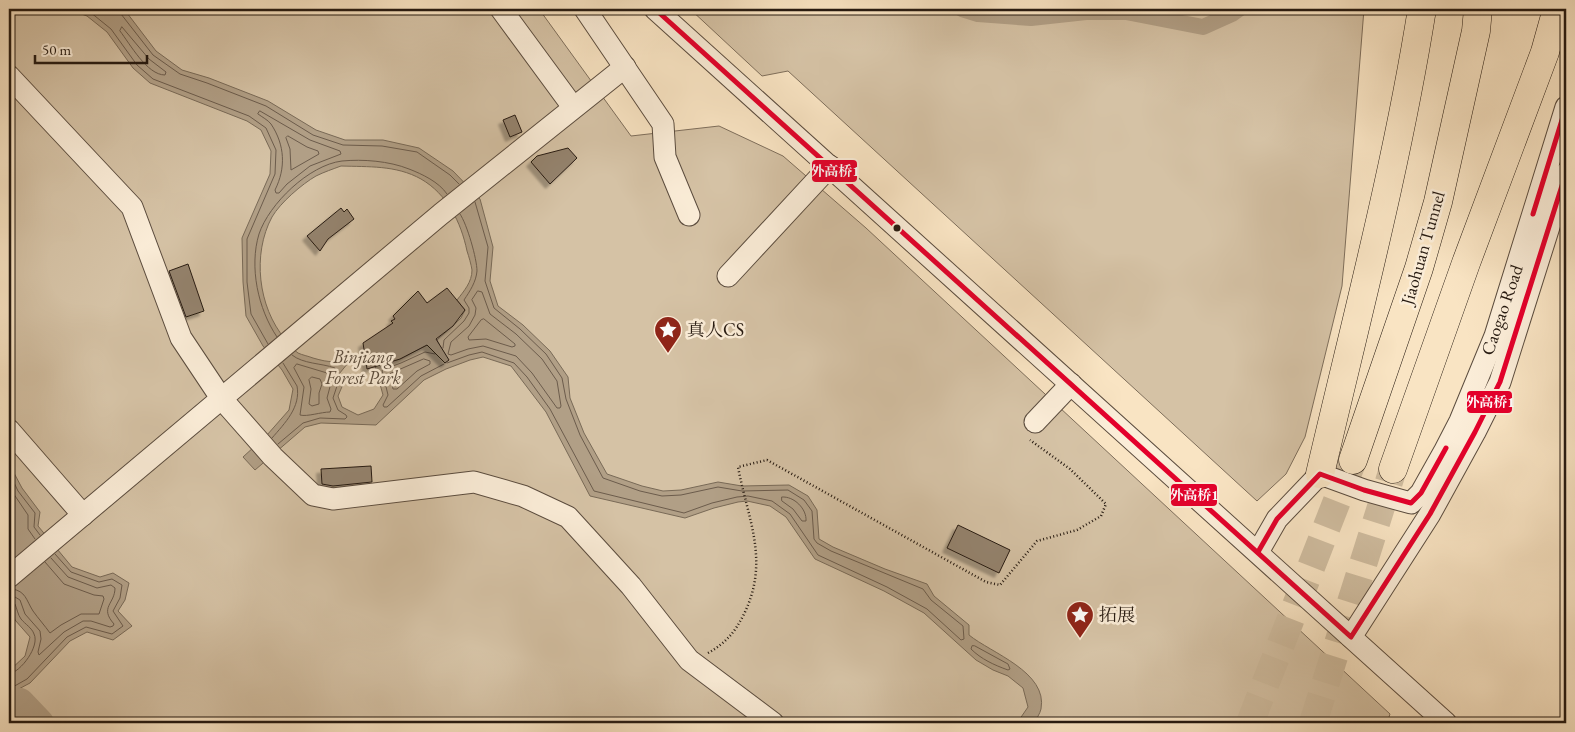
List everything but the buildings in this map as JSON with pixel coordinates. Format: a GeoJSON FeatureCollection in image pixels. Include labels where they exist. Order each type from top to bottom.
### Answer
{"type":"FeatureCollection","features":[{"type":"Feature","properties":{"kind":"highway"},"geometry":{"type":"LineString","coordinates":[[1320,474],[1392,163],[1413,66],[1422,9]]}},
{"type":"Feature","properties":{"kind":"highway"},"geometry":{"type":"LineString","coordinates":[[1393,469],[1466,263],[1545,52],[1557,9]]}},
{"type":"Feature","properties":{"kind":"highway","name":"Jiaohuan Tunnel"},"geometry":{"type":"LineString","coordinates":[[1353,460],[1419,268],[1438,202],[1477,20]]}},
{"type":"Feature","properties":{"kind":"street"},"geometry":{"type":"LineString","coordinates":[[501,9],[573,107]]}},
{"type":"Feature","properties":{"kind":"street"},"geometry":{"type":"LineString","coordinates":[[585,9],[663,124],[665,157],[689,215]]}},
{"type":"Feature","properties":{"kind":"street"},"geometry":{"type":"LineString","coordinates":[[655,9],[1446,723]]}},
{"type":"Feature","properties":{"kind":"street"},"geometry":{"type":"LineString","coordinates":[[9,577],[441,214],[625,67]]}},
{"type":"Feature","properties":{"kind":"street"},"geometry":{"type":"LineString","coordinates":[[9,76],[132,207],[181,338],[221,398],[273,457],[313,496],[333,499],[474,482],[523,496],[568,517],[631,586],[691,662],[773,723]]}},
{"type":"Feature","properties":{"kind":"street","name":"Caogao Road"},"geometry":{"type":"LineString","coordinates":[[1411,503],[1420,493],[1460,421],[1495,336],[1566,107]]}},
{"type":"Feature","properties":{"kind":"street"},"geometry":{"type":"LineString","coordinates":[[728,276],[830,166]]}},
{"type":"Feature","properties":{"kind":"street","name":"Caogao Road"},"geometry":{"type":"LineString","coordinates":[[1351,637],[1430,514],[1500,382],[1566,173]]}},
{"type":"Feature","properties":{"kind":"street"},"geometry":{"type":"LineString","coordinates":[[1030,429],[1071,384]]}},
{"type":"Feature","properties":{"kind":"street"},"geometry":{"type":"LineString","coordinates":[[9,430],[83,515]]}},
{"type":"Feature","properties":{"kind":"street"},"geometry":{"type":"LineString","coordinates":[[1258,552],[1277,519],[1320,474],[1364,490],[1411,503],[1430,514]]}},
{"type":"Feature","properties":{"kind":"path"},"geometry":{"type":"LineString","coordinates":[[691,662],[723,644],[738,626],[752,598],[758,560],[752,524],[738,467],[767,460],[986,582],[1000,584],[1037,541],[1077,530],[1101,516],[1106,504],[1030,429]]}},
{"type":"Feature","properties":{"kind":"green space","name":"Binjiang Forest Park"},"geometry":{"type":"Polygon","coordinates":[[[9,9],[539,9],[631,136],[719,126],[783,156],[866,228],[1390,714],[1387,723],[9,723],[9,9]]]}},
{"type":"Feature","properties":{"kind":"green space"},"geometry":{"type":"Polygon","coordinates":[[[690,9],[1364,9],[1342,286],[1305,437],[1286,474],[1257,501],[788,71],[762,76],[690,9]]]}},
{"type":"Feature","properties":{"kind":"water"},"geometry":{"type":"Polygon","coordinates":[[[68,9],[124,9],[156,51],[182,70],[209,78],[268,101],[316,130],[345,140],[383,140],[419,148],[453,171],[480,199],[493,247],[490,281],[498,306],[523,325],[550,351],[568,377],[570,398],[584,433],[607,474],[663,491],[681,490],[718,482],[742,486],[789,485],[808,496],[817,510],[819,539],[885,569],[927,584],[934,596],[969,625],[969,635],[1027,674],[1036,684],[1041,696],[1041,709],[1034,723],[1017,723],[1028,707],[1023,688],[1008,676],[976,660],[924,613],[884,591],[815,559],[786,517],[770,506],[747,501],[738,502],[685,518],[590,496],[546,412],[511,366],[483,357],[446,369],[424,380],[376,425],[321,423],[305,427],[255,470],[243,457],[267,435],[289,410],[293,389],[282,370],[263,346],[246,316],[242,238],[270,174],[271,151],[261,130],[247,121],[150,83],[133,68],[107,32],[87,16],[68,9]],[[341,166],[310,179],[280,206],[272,217],[262,247],[260,263],[261,280],[269,312],[276,326],[294,350],[319,360],[338,361],[353,357],[339,374],[344,382],[338,396],[342,407],[358,415],[374,409],[383,395],[375,366],[400,359],[427,345],[439,344],[437,340],[461,318],[465,310],[457,300],[469,282],[472,270],[457,219],[438,192],[430,185],[402,171],[341,166]]]}},
{"type":"Feature","properties":{"kind":"water"},"geometry":{"type":"Polygon","coordinates":[[[9,448],[14,473],[22,488],[40,512],[38,526],[72,567],[100,577],[113,573],[129,583],[125,600],[118,611],[132,626],[113,640],[87,632],[70,641],[30,683],[15,691],[20,702],[9,710],[9,671],[25,656],[30,637],[15,620],[9,601],[9,448]]]}},
{"type":"Feature","properties":{"kind":"waterway"},"geometry":{"type":"LineString","coordinates":[[962,9],[978,14],[1031,18],[1086,12],[1126,12],[1203,27],[1239,9]]}},
{"type":"Feature","properties":{"kind":"waterway"},"geometry":{"type":"LineString","coordinates":[[20,702],[40,723]]}},
{"type":"Feature","properties":{"kind":"tunnel"},"geometry":{"type":"LineString","coordinates":[[1250,723],[1353,460]]}},
{"type":"Feature","properties":{"kind":"tunnel"},"geometry":{"type":"LineString","coordinates":[[1313,723],[1393,469]]}},
{"type":"Feature","properties":{"kind":"transit line","name":"外高桥1"},"geometry":{"type":"LineString","coordinates":[[655,9],[1351,637],[1430,514],[1500,382],[1566,173]]}},
{"type":"Feature","properties":{"kind":"transit line","name":"外高桥1"},"geometry":{"type":"LineString","coordinates":[[1533,214],[1566,107]]}},
{"type":"Feature","properties":{"kind":"transit line","name":"外高桥1"},"geometry":{"type":"LineString","coordinates":[[1258,552],[1277,519],[1320,474],[1364,490],[1411,503],[1421,493],[1446,448]]}},
{"type":"Feature","properties":{"kind":"place","name":"真人CS"},"geometry":{"type":"Point","coordinates":[668,354]}},
{"type":"Feature","properties":{"kind":"place","name":"拓展"},"geometry":{"type":"Point","coordinates":[1080,639]}}]}
